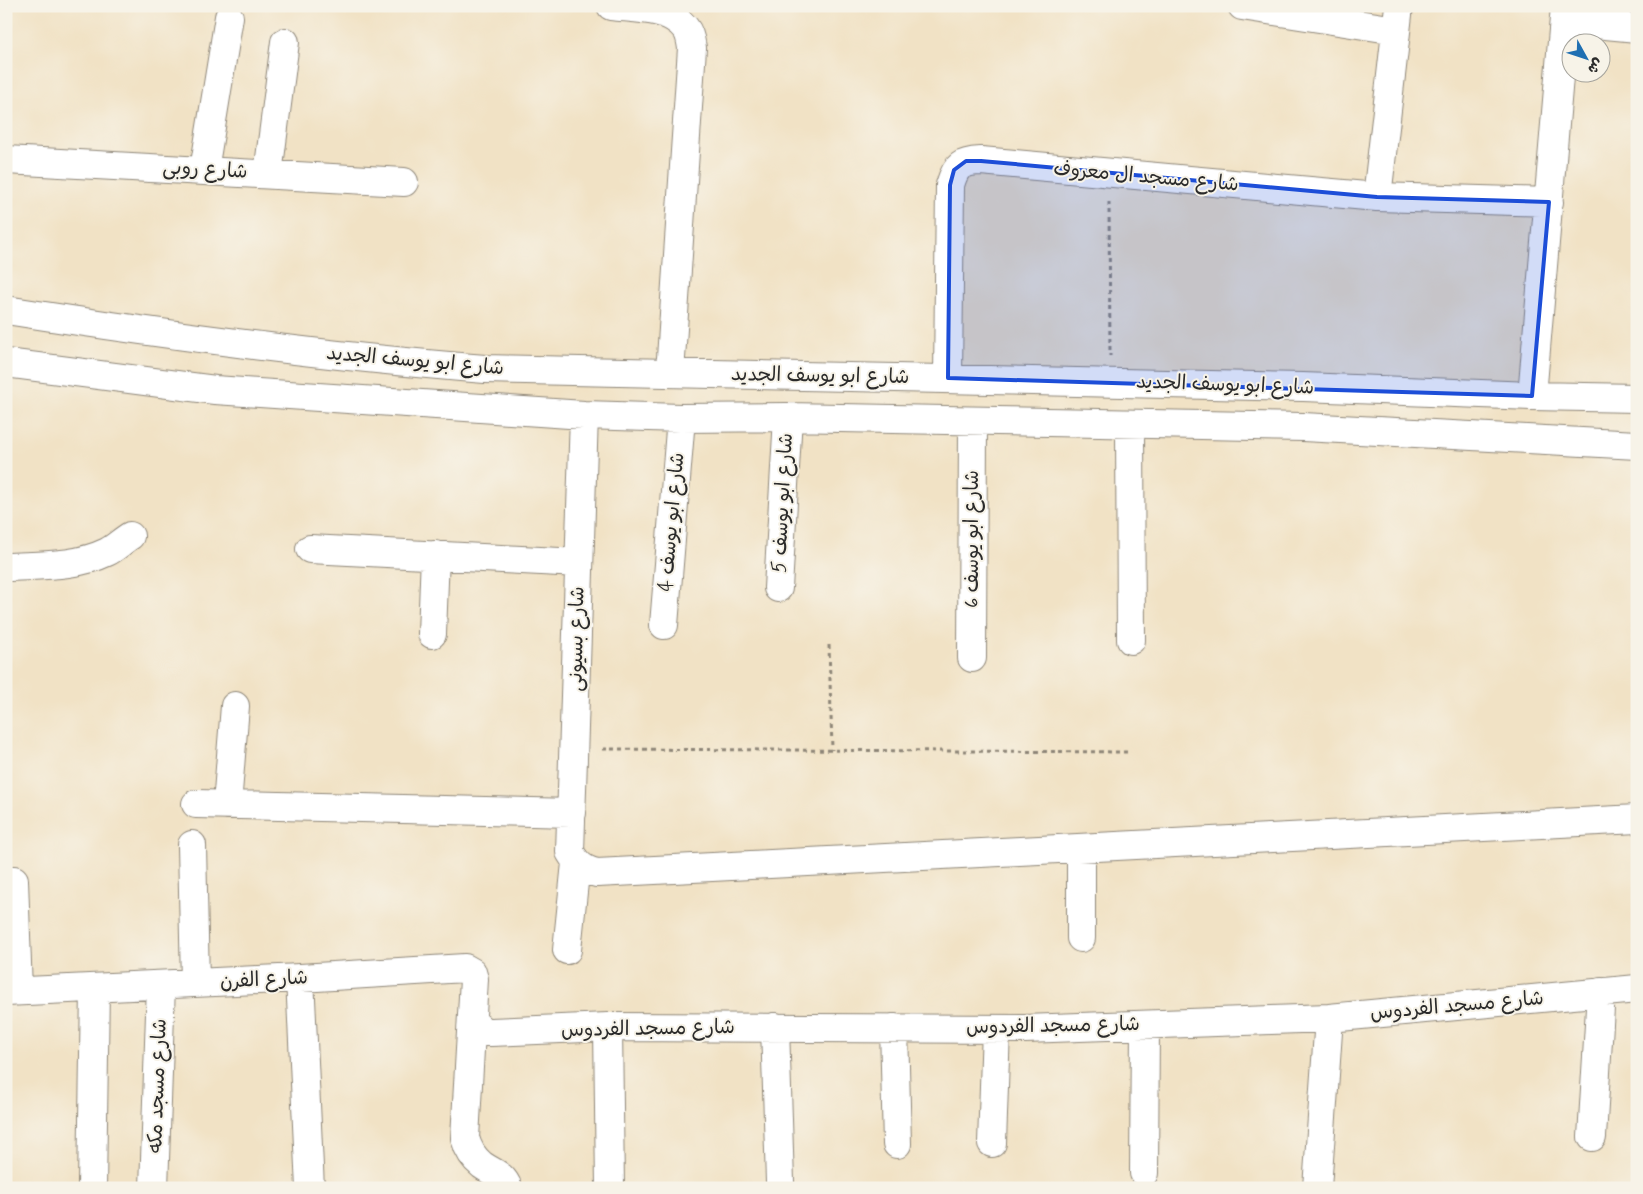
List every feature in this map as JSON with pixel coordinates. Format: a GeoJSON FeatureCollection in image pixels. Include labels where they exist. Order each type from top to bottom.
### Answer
{"type":"FeatureCollection","features":[{"type":"Feature","properties":{"kind":"street"},"geometry":{"type":"LineString","coordinates":[[611,6],[658,12],[675,18],[687,30],[692,48],[670,373]]}},
{"type":"Feature","properties":{"kind":"street"},"geometry":{"type":"LineString","coordinates":[[1242,6],[1397,18],[1377,196]]}},
{"type":"Feature","properties":{"kind":"street"},"geometry":{"type":"LineString","coordinates":[[1532,396],[1565,14],[1637,28]]}},
{"type":"Feature","properties":{"kind":"street"},"geometry":{"type":"LineString","coordinates":[[204,170],[229,17]]}},
{"type":"Feature","properties":{"kind":"street"},"geometry":{"type":"LineString","coordinates":[[268,174],[285,42]]}},
{"type":"Feature","properties":{"kind":"street","name":"شارع روبى"},"geometry":{"type":"LineString","coordinates":[[6,160],[404,182]]}},
{"type":"Feature","properties":{"kind":"street","name":"شارع مسجد ال معروف"},"geometry":{"type":"LineString","coordinates":[[948,378],[950,185],[954,170],[966,162],[981,161],[1108,174],[1377,196],[1549,202]]}},
{"type":"Feature","properties":{"kind":"street","name":"شارع ابو يوسف الجديد"},"geometry":{"type":"LineString","coordinates":[[6,310],[140,332],[392,361],[485,369],[1110,382],[1637,398]]}},
{"type":"Feature","properties":{"kind":"street","name":"شارع ابو يوسف الجديد"},"geometry":{"type":"LineString","coordinates":[[6,363],[215,390],[584,415],[681,418],[973,420],[1302,427],[1637,445]]}},
{"type":"Feature","properties":{"kind":"street"},"geometry":{"type":"LineString","coordinates":[[1302,427],[1303,387]]}},
{"type":"Feature","properties":{"kind":"street","name":"شارع بسيونى"},"geometry":{"type":"LineString","coordinates":[[567,950],[576,863],[570,852],[584,415]]}},
{"type":"Feature","properties":{"kind":"street","name":"شارع ابو يوسف 4"},"geometry":{"type":"LineString","coordinates":[[664,625],[681,418]]}},
{"type":"Feature","properties":{"kind":"street","name":"شارع ابو يوسف 5"},"geometry":{"type":"LineString","coordinates":[[778,588],[788,418]]}},
{"type":"Feature","properties":{"kind":"street","name":"شارع ابو يوسف 6"},"geometry":{"type":"LineString","coordinates":[[972,658],[973,420]]}},
{"type":"Feature","properties":{"kind":"street"},"geometry":{"type":"LineString","coordinates":[[1130,424],[1131,640]]}},
{"type":"Feature","properties":{"kind":"street"},"geometry":{"type":"LineString","coordinates":[[6,566],[83,561],[108,551],[130,536]]}},
{"type":"Feature","properties":{"kind":"street"},"geometry":{"type":"LineString","coordinates":[[310,549],[579,562]]}},
{"type":"Feature","properties":{"kind":"street"},"geometry":{"type":"LineString","coordinates":[[432,634],[436,555]]}},
{"type":"Feature","properties":{"kind":"street"},"geometry":{"type":"LineString","coordinates":[[227,805],[235,706]]}},
{"type":"Feature","properties":{"kind":"street"},"geometry":{"type":"LineString","coordinates":[[196,804],[572,812]]}},
{"type":"Feature","properties":{"kind":"street"},"geometry":{"type":"LineString","coordinates":[[576,863],[585,870],[597,873],[1637,819]]}},
{"type":"Feature","properties":{"kind":"street"},"geometry":{"type":"LineString","coordinates":[[192,845],[195,983]]}},
{"type":"Feature","properties":{"kind":"street"},"geometry":{"type":"LineString","coordinates":[[1081,849],[1081,938]]}},
{"type":"Feature","properties":{"kind":"street"},"geometry":{"type":"LineString","coordinates":[[12,992],[14,880]]}},
{"type":"Feature","properties":{"kind":"street","name":"شارع الفرن"},"geometry":{"type":"LineString","coordinates":[[12,992],[465,968],[472,972],[474,980],[472,1021]]}},
{"type":"Feature","properties":{"kind":"street"},"geometry":{"type":"LineString","coordinates":[[300,978],[310,1188]]}},
{"type":"Feature","properties":{"kind":"street","name":"شارع مسجد مكه"},"geometry":{"type":"LineString","coordinates":[[154,1188],[161,985]]}},
{"type":"Feature","properties":{"kind":"street"},"geometry":{"type":"LineString","coordinates":[[92,1188],[95,988]]}},
{"type":"Feature","properties":{"kind":"street","name":"شارع مسجد الفردوس"},"geometry":{"type":"LineString","coordinates":[[472,1021],[484,1032],[608,1027],[996,1029],[1330,1018],[1637,990]]}},
{"type":"Feature","properties":{"kind":"street"},"geometry":{"type":"LineString","coordinates":[[1592,1137],[1601,992]]}},
{"type":"Feature","properties":{"kind":"street"},"geometry":{"type":"LineString","coordinates":[[1317,1188],[1330,1018]]}},
{"type":"Feature","properties":{"kind":"street"},"geometry":{"type":"LineString","coordinates":[[472,1021],[464,1138],[474,1157],[482,1165],[500,1174],[506,1181],[508,1188]]}},
{"type":"Feature","properties":{"kind":"street"},"geometry":{"type":"LineString","coordinates":[[1144,1025],[1144,1173]]}},
{"type":"Feature","properties":{"kind":"street"},"geometry":{"type":"LineString","coordinates":[[608,1027],[610,1188]]}},
{"type":"Feature","properties":{"kind":"street"},"geometry":{"type":"LineString","coordinates":[[775,1027],[780,1182]]}},
{"type":"Feature","properties":{"kind":"street"},"geometry":{"type":"LineString","coordinates":[[894,1028],[897,1144]]}},
{"type":"Feature","properties":{"kind":"street"},"geometry":{"type":"LineString","coordinates":[[992,1143],[996,1029]]}},
{"type":"Feature","properties":{"kind":"path"},"geometry":{"type":"LineString","coordinates":[[1108,174],[1110,382]]}},
{"type":"Feature","properties":{"kind":"path"},"geometry":{"type":"LineString","coordinates":[[829,644],[832,750]]}},
{"type":"Feature","properties":{"kind":"path"},"geometry":{"type":"LineString","coordinates":[[574,748],[1129,752]]}},
{"type":"Feature","properties":{"kind":"highlighted area"},"geometry":{"type":"Polygon","coordinates":[[[966,161],[981,161],[1377,197],[1549,202],[1532,396],[948,378],[950,185],[954,170],[966,161]]]}}]}
